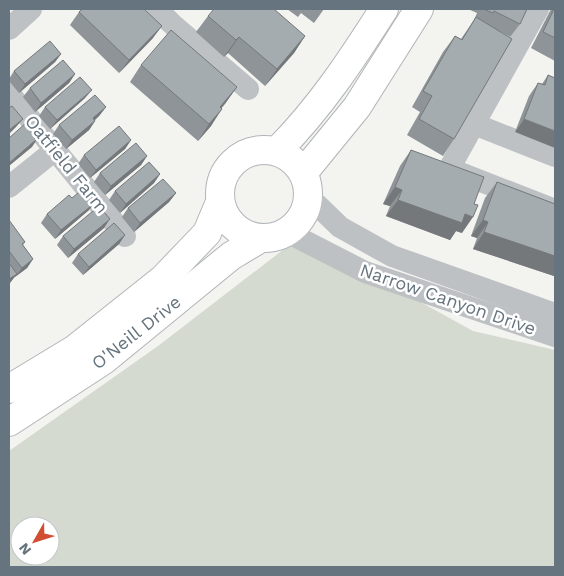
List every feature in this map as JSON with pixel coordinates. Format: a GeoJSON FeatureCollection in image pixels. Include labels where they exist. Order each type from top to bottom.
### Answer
{"type":"FeatureCollection","features":[{"type":"Feature","properties":{"kind":"main road"},"geometry":{"type":"LineString","coordinates":[[287,232],[298,223],[306,211],[306,185],[297,163],[277,151],[305,123],[327,94],[384,9]]}},
{"type":"Feature","properties":{"kind":"main road"},"geometry":{"type":"LineString","coordinates":[[306,185],[419,9]]}},
{"type":"Feature","properties":{"kind":"main road","name":"O'Neill Drive"},"geometry":{"type":"LineString","coordinates":[[9,389],[75,349],[163,279],[207,234],[220,202],[220,187],[225,172],[234,160],[247,152],[262,149],[277,151]]}},
{"type":"Feature","properties":{"kind":"main road"},"geometry":{"type":"LineString","coordinates":[[220,202],[225,216],[235,227],[247,235],[261,238]]}},
{"type":"Feature","properties":{"kind":"main road","name":"O'Neill Drive"},"geometry":{"type":"LineString","coordinates":[[9,422],[104,360],[231,256],[261,238],[275,237],[287,232]]}},
{"type":"Feature","properties":{"kind":"street"},"geometry":{"type":"LineString","coordinates":[[9,29],[31,9]]}},
{"type":"Feature","properties":{"kind":"street"},"geometry":{"type":"LineString","coordinates":[[538,9],[474,124],[439,165],[555,210]]}},
{"type":"Feature","properties":{"kind":"street"},"geometry":{"type":"LineString","coordinates":[[172,14],[248,89]]}},
{"type":"Feature","properties":{"kind":"street","name":"Oatfield Farm"},"geometry":{"type":"LineString","coordinates":[[9,93],[125,236]]}},
{"type":"Feature","properties":{"kind":"street"},"geometry":{"type":"LineString","coordinates":[[474,124],[555,156]]}},
{"type":"Feature","properties":{"kind":"street"},"geometry":{"type":"LineString","coordinates":[[9,187],[55,150]]}},
{"type":"Feature","properties":{"kind":"street","name":"Narrow Canyon Drive"},"geometry":{"type":"LineString","coordinates":[[306,185],[340,228],[364,243],[392,256],[555,314]]}},
{"type":"Feature","properties":{"kind":"street","name":"Narrow Canyon Drive"},"geometry":{"type":"LineString","coordinates":[[287,232],[366,272],[555,336]]}},
{"type":"Feature","properties":{"kind":"shaded area"},"geometry":{"type":"Polygon","coordinates":[[[301,236],[473,331],[555,350],[555,567],[9,567],[9,451],[158,346],[301,236]]]}},
{"type":"Feature","properties":{"kind":"building"},"geometry":{"type":"Polygon","coordinates":[[[82,9],[144,9],[162,26],[129,60],[79,12],[82,9]]]}},
{"type":"Feature","properties":{"kind":"building"},"geometry":{"type":"Polygon","coordinates":[[[214,9],[274,9],[305,36],[277,69],[239,37],[236,40],[208,16],[214,9]]]}},
{"type":"Feature","properties":{"kind":"building"},"geometry":{"type":"Polygon","coordinates":[[[483,9],[527,9],[520,24],[494,11],[493,13],[483,9]]]}},
{"type":"Feature","properties":{"kind":"building"},"geometry":{"type":"Polygon","coordinates":[[[555,9],[555,38],[543,32],[555,9]]]}},
{"type":"Feature","properties":{"kind":"building"},"geometry":{"type":"Polygon","coordinates":[[[476,17],[512,39],[454,139],[419,119],[432,96],[423,91],[455,36],[462,40],[476,17]]]}},
{"type":"Feature","properties":{"kind":"building"},"geometry":{"type":"Polygon","coordinates":[[[171,30],[237,87],[209,124],[141,65],[171,30]]]}},
{"type":"Feature","properties":{"kind":"building"},"geometry":{"type":"Polygon","coordinates":[[[50,41],[61,54],[25,84],[14,71],[50,41]]]}},
{"type":"Feature","properties":{"kind":"building"},"geometry":{"type":"Polygon","coordinates":[[[63,60],[75,74],[41,103],[30,88],[63,60]]]}},
{"type":"Feature","properties":{"kind":"building"},"geometry":{"type":"Polygon","coordinates":[[[548,75],[555,78],[555,131],[524,119],[538,83],[545,85],[548,75]]]}},
{"type":"Feature","properties":{"kind":"building"},"geometry":{"type":"Polygon","coordinates":[[[80,77],[92,90],[57,120],[45,107],[80,77]]]}},
{"type":"Feature","properties":{"kind":"building"},"geometry":{"type":"Polygon","coordinates":[[[95,95],[106,107],[93,118],[95,121],[72,140],[59,125],[95,95]]]}},
{"type":"Feature","properties":{"kind":"building"},"geometry":{"type":"Polygon","coordinates":[[[12,106],[23,119],[9,130],[9,108],[12,106]]]}},
{"type":"Feature","properties":{"kind":"building"},"geometry":{"type":"Polygon","coordinates":[[[26,123],[38,138],[9,163],[9,138],[26,123]]]}},
{"type":"Feature","properties":{"kind":"building"},"geometry":{"type":"Polygon","coordinates":[[[119,126],[131,140],[96,170],[84,155],[119,126]]]}},
{"type":"Feature","properties":{"kind":"building"},"geometry":{"type":"Polygon","coordinates":[[[136,143],[147,156],[111,186],[100,173],[136,143]]]}},
{"type":"Feature","properties":{"kind":"building"},"geometry":{"type":"Polygon","coordinates":[[[411,150],[484,177],[474,204],[478,205],[473,217],[465,214],[462,223],[398,200],[402,190],[395,187],[411,150]]]}},
{"type":"Feature","properties":{"kind":"building"},"geometry":{"type":"Polygon","coordinates":[[[149,162],[160,174],[126,204],[115,191],[149,162]]]}},
{"type":"Feature","properties":{"kind":"building"},"geometry":{"type":"Polygon","coordinates":[[[163,179],[176,193],[140,223],[128,208],[163,179]]]}},
{"type":"Feature","properties":{"kind":"building"},"geometry":{"type":"Polygon","coordinates":[[[497,182],[555,204],[555,256],[484,232],[488,222],[483,220],[497,182]]]}},
{"type":"Feature","properties":{"kind":"building"},"geometry":{"type":"Polygon","coordinates":[[[84,188],[96,202],[61,230],[47,214],[69,195],[72,198],[84,188]]]}},
{"type":"Feature","properties":{"kind":"building"},"geometry":{"type":"Polygon","coordinates":[[[99,206],[110,219],[74,249],[63,236],[99,206]]]}},
{"type":"Feature","properties":{"kind":"building"},"geometry":{"type":"Polygon","coordinates":[[[9,220],[25,242],[22,244],[33,259],[22,268],[9,251],[9,220]]]}},
{"type":"Feature","properties":{"kind":"building"},"geometry":{"type":"Polygon","coordinates":[[[114,223],[125,235],[89,267],[78,254],[114,223]]]}},
{"type":"Feature","properties":{"kind":"building"},"geometry":{"type":"Polygon","coordinates":[[[9,263],[17,274],[9,279],[9,263]]]}}]}
